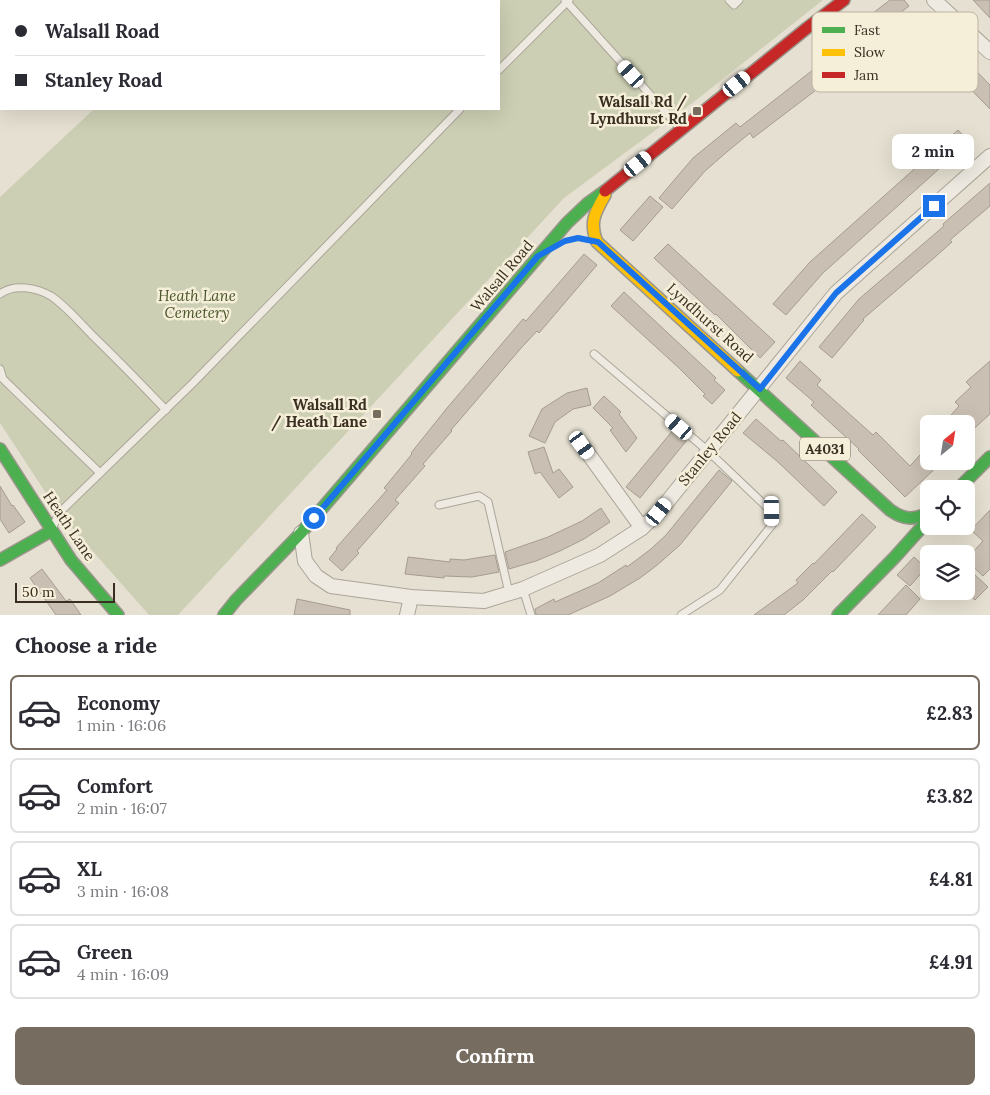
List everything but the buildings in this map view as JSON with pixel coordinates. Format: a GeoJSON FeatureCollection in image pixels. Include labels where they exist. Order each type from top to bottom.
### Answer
{"type":"FeatureCollection","features":[{"type":"Feature","properties":{"kind":"main road","name":"Walsall Road"},"geometry":{"type":"LineString","coordinates":[[829,12],[844,0]]}},
{"type":"Feature","properties":{"kind":"main road","name":"Walsall Road"},"geometry":{"type":"LineString","coordinates":[[224,615],[236,600],[301,533],[567,223],[587,204],[610,188],[812,25]]}},
{"type":"Feature","properties":{"kind":"main road","name":"Lyndhurst Road"},"geometry":{"type":"LineString","coordinates":[[610,188],[593,214],[592,240],[760,389],[890,510],[901,518],[914,520],[920,517]]}},
{"type":"Feature","properties":{"kind":"main road","name":"A4031"},"geometry":{"type":"LineString","coordinates":[[538,256],[565,241]]}},
{"type":"Feature","properties":{"kind":"main road","name":"Heath Lane"},"geometry":{"type":"LineString","coordinates":[[0,449],[50,531],[71,560],[118,615]]}},
{"type":"Feature","properties":{"kind":"main road"},"geometry":{"type":"LineString","coordinates":[[967,480],[990,457]]}},
{"type":"Feature","properties":{"kind":"main road","name":"Lyndhurst Road"},"geometry":{"type":"LineString","coordinates":[[890,510],[898,531],[899,544],[894,557]]}},
{"type":"Feature","properties":{"kind":"main road"},"geometry":{"type":"LineString","coordinates":[[838,615],[920,529]]}},
{"type":"Feature","properties":{"kind":"main road"},"geometry":{"type":"LineString","coordinates":[[0,560],[50,531]]}},
{"type":"Feature","properties":{"kind":"main road"},"geometry":{"type":"LineString","coordinates":[[219,615],[236,600]]}},
{"type":"Feature","properties":{"kind":"street"},"geometry":{"type":"LineString","coordinates":[[934,0],[947,12]]}},
{"type":"Feature","properties":{"kind":"street"},"geometry":{"type":"LineString","coordinates":[[978,41],[990,52]]}},
{"type":"Feature","properties":{"kind":"street","name":"Stanley Road"},"geometry":{"type":"LineString","coordinates":[[301,533],[305,561],[316,576],[331,586],[411,598],[484,601],[523,589],[600,555],[642,528],[659,512],[836,293],[990,156]]}},
{"type":"Feature","properties":{"kind":"street"},"geometry":{"type":"LineString","coordinates":[[582,445],[642,528]]}},
{"type":"Feature","properties":{"kind":"street"},"geometry":{"type":"LineString","coordinates":[[407,615],[411,598]]}},
{"type":"Feature","properties":{"kind":"lane"},"geometry":{"type":"LineString","coordinates":[[729,0],[734,5],[739,0]]}},
{"type":"Feature","properties":{"kind":"lane"},"geometry":{"type":"LineString","coordinates":[[500,69],[567,1],[681,129]]}},
{"type":"Feature","properties":{"kind":"lane"},"geometry":{"type":"LineString","coordinates":[[50,531],[59,513],[166,410],[459,110]]}},
{"type":"Feature","properties":{"kind":"lane"},"geometry":{"type":"LineString","coordinates":[[0,294],[4,290],[27,288],[37,290],[52,297],[76,318],[166,410]]}},
{"type":"Feature","properties":{"kind":"lane"},"geometry":{"type":"LineString","coordinates":[[594,354],[708,451],[772,511],[772,525],[720,590],[681,615]]}},
{"type":"Feature","properties":{"kind":"lane"},"geometry":{"type":"LineString","coordinates":[[0,369],[3,379],[100,473]]}},
{"type":"Feature","properties":{"kind":"lane"},"geometry":{"type":"LineString","coordinates":[[439,505],[479,496],[488,502],[509,593]]}},
{"type":"Feature","properties":{"kind":"lane"},"geometry":{"type":"LineString","coordinates":[[523,589],[531,615]]}},
{"type":"Feature","properties":{"kind":"green space","name":"Heath Lane Cemetery"},"geometry":{"type":"Polygon","coordinates":[[[500,0],[823,0],[695,101],[564,198],[178,615],[149,615],[59,513],[0,423],[0,197],[93,110],[500,110],[500,0]]]}},
{"type":"Feature","properties":{"kind":"traffic: fast"},"geometry":{"type":"LineString","coordinates":[[224,615],[236,600],[301,533],[567,223],[587,204],[605,191]]}},
{"type":"Feature","properties":{"kind":"traffic: fast"},"geometry":{"type":"LineString","coordinates":[[738,371],[890,510],[904,517],[920,516]]}},
{"type":"Feature","properties":{"kind":"traffic: fast"},"geometry":{"type":"LineString","coordinates":[[0,449],[71,560],[118,615]]}},
{"type":"Feature","properties":{"kind":"traffic: fast"},"geometry":{"type":"LineString","coordinates":[[967,480],[990,457]]}},
{"type":"Feature","properties":{"kind":"traffic: fast"},"geometry":{"type":"LineString","coordinates":[[838,615],[920,529]]}},
{"type":"Feature","properties":{"kind":"traffic: fast"},"geometry":{"type":"LineString","coordinates":[[0,560],[51,531]]}},
{"type":"Feature","properties":{"kind":"traffic: slow"},"geometry":{"type":"LineString","coordinates":[[605,195],[598,207],[593,223],[597,242],[738,371]]}},
{"type":"Feature","properties":{"kind":"traffic: jam"},"geometry":{"type":"LineString","coordinates":[[828,12],[844,0]]}},
{"type":"Feature","properties":{"kind":"traffic: jam"},"geometry":{"type":"LineString","coordinates":[[605,191],[812,24]]}},
{"type":"Feature","properties":{"kind":"place","name":"Walsall Rd / Lyndhurst Rd"},"geometry":{"type":"Point","coordinates":[697,111]}},
{"type":"Feature","properties":{"kind":"place","name":"Walsall Rd / Heath Lane"},"geometry":{"type":"Point","coordinates":[377,414]}},
{"type":"Feature","properties":{"kind":"route"},"geometry":{"type":"LineString","coordinates":[[314,518],[538,256],[565,241],[578,238],[598,242],[760,389],[836,293],[934,206]]}}]}
